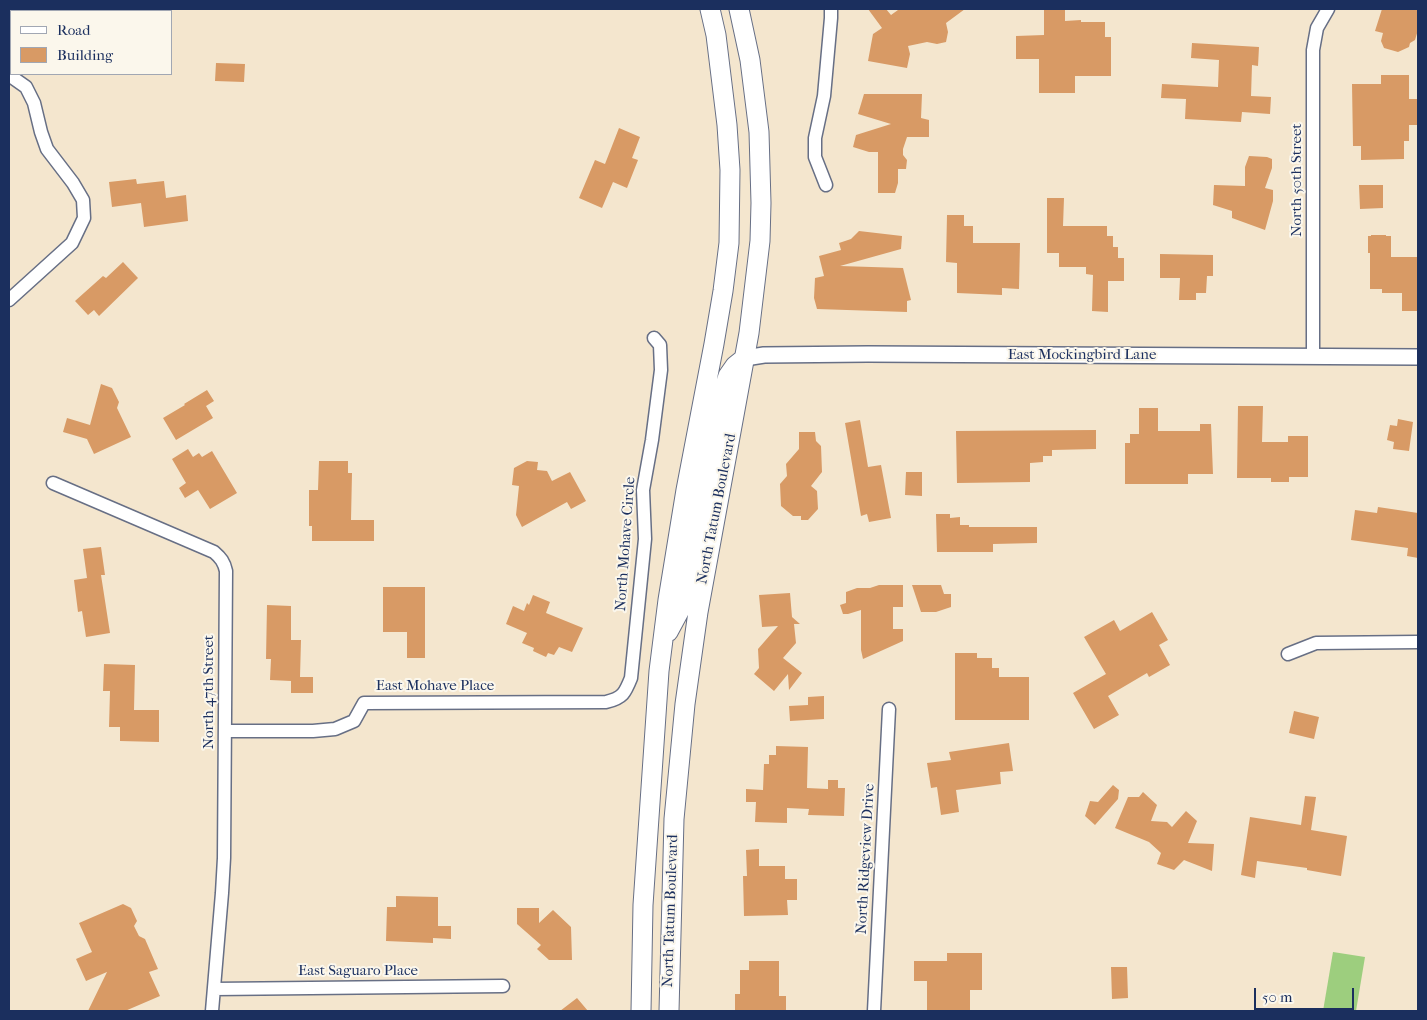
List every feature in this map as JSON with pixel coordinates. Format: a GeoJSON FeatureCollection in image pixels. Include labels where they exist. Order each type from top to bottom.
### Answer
{"type":"FeatureCollection","features":[{"type":"Feature","properties":{"kind":"main road","name":"North Tatum Boulevard"},"geometry":{"type":"LineString","coordinates":[[641,1011],[642,905],[662,644],[686,490],[716,335],[729,243],[730,170],[728,125],[716,35],[710,9]]}},
{"type":"Feature","properties":{"kind":"main road","name":"North Tatum Boulevard"},"geometry":{"type":"LineString","coordinates":[[668,1011],[674,819],[685,704],[698,612],[745,358],[760,242],[759,132],[750,60],[739,9]]}},
{"type":"Feature","properties":{"kind":"main road"},"geometry":{"type":"LineString","coordinates":[[662,644],[682,606],[715,426],[724,388],[728,376],[735,366],[745,358]]}},
{"type":"Feature","properties":{"kind":"street"},"geometry":{"type":"LineString","coordinates":[[826,185],[815,157],[815,138],[824,96],[831,9]]}},
{"type":"Feature","properties":{"kind":"street","name":"North 50th Street"},"geometry":{"type":"LineString","coordinates":[[1313,355],[1313,50],[1317,28],[1328,9]]}},
{"type":"Feature","properties":{"kind":"street"},"geometry":{"type":"LineString","coordinates":[[9,75],[26,87],[34,103],[47,148],[83,200],[84,218],[72,243],[9,300]]}},
{"type":"Feature","properties":{"kind":"street","name":"North Mohave Circle"},"geometry":{"type":"LineString","coordinates":[[625,693],[631,678],[645,539],[643,490],[661,370],[660,345],[654,338]]}},
{"type":"Feature","properties":{"kind":"street","name":"East Mockingbird Lane"},"geometry":{"type":"LineString","coordinates":[[745,358],[764,355],[868,354],[1418,357]]}},
{"type":"Feature","properties":{"kind":"street","name":"North 47th Street"},"geometry":{"type":"LineString","coordinates":[[53,483],[214,552],[225,564],[225,731],[222,893],[212,1011]]}},
{"type":"Feature","properties":{"kind":"street"},"geometry":{"type":"LineString","coordinates":[[1288,654],[1316,643],[1418,642]]}},
{"type":"Feature","properties":{"kind":"street","name":"East Mohave Place"},"geometry":{"type":"LineString","coordinates":[[225,731],[313,731],[335,729],[354,721],[364,703],[606,702],[616,700],[625,693]]}},
{"type":"Feature","properties":{"kind":"street","name":"North Ridgeview Drive"},"geometry":{"type":"LineString","coordinates":[[874,1011],[889,709]]}},
{"type":"Feature","properties":{"kind":"street","name":"East Saguaro Place"},"geometry":{"type":"LineString","coordinates":[[214,988],[503,986]]}},
{"type":"Feature","properties":{"kind":"green space"},"geometry":{"type":"Polygon","coordinates":[[[1333,952],[1365,957],[1356,1011],[1323,1011],[1333,952]]]}},
{"type":"Feature","properties":{"kind":"building"},"geometry":{"type":"Polygon","coordinates":[[[868,9],[886,9],[891,15],[898,10],[905,9],[965,9],[946,23],[948,32],[946,42],[937,44],[927,42],[908,46],[910,54],[907,68],[868,61],[873,34],[882,28],[868,9]]]}},
{"type":"Feature","properties":{"kind":"building"},"geometry":{"type":"Polygon","coordinates":[[[1044,9],[1065,9],[1065,21],[1105,22],[1105,37],[1111,37],[1111,76],[1075,76],[1075,93],[1039,93],[1039,59],[1016,59],[1016,36],[1044,35],[1044,9]]]}},
{"type":"Feature","properties":{"kind":"building"},"geometry":{"type":"Polygon","coordinates":[[[1382,9],[1418,9],[1418,30],[1415,40],[1410,43],[1409,47],[1398,52],[1384,48],[1381,41],[1383,33],[1375,31],[1382,9]]]}},
{"type":"Feature","properties":{"kind":"building"},"geometry":{"type":"Polygon","coordinates":[[[1192,43],[1259,47],[1258,66],[1252,65],[1251,96],[1271,97],[1270,114],[1242,112],[1241,122],[1185,119],[1186,99],[1161,98],[1162,84],[1218,87],[1219,60],[1191,58],[1192,43]]]}},
{"type":"Feature","properties":{"kind":"building"},"geometry":{"type":"Polygon","coordinates":[[[216,63],[245,64],[244,82],[215,81],[216,63]]]}},
{"type":"Feature","properties":{"kind":"building"},"geometry":{"type":"Polygon","coordinates":[[[1381,75],[1409,75],[1409,99],[1417,99],[1418,125],[1409,125],[1409,141],[1404,141],[1404,159],[1361,160],[1361,146],[1353,146],[1352,84],[1381,84],[1381,75]]]}},
{"type":"Feature","properties":{"kind":"building"},"geometry":{"type":"Polygon","coordinates":[[[864,94],[922,94],[921,118],[929,120],[929,137],[907,137],[903,149],[903,155],[907,160],[906,169],[898,169],[898,183],[895,193],[878,193],[878,152],[869,152],[853,147],[856,135],[891,124],[858,114],[864,94]]]}},
{"type":"Feature","properties":{"kind":"building"},"geometry":{"type":"Polygon","coordinates":[[[619,128],[640,137],[632,158],[638,160],[627,188],[613,182],[602,208],[579,198],[595,160],[605,164],[619,128]]]}},
{"type":"Feature","properties":{"kind":"building"},"geometry":{"type":"Polygon","coordinates":[[[1249,156],[1272,159],[1272,168],[1265,188],[1273,190],[1273,201],[1265,230],[1232,218],[1232,211],[1213,205],[1214,185],[1245,186],[1245,167],[1249,156]]]}},
{"type":"Feature","properties":{"kind":"building"},"geometry":{"type":"Polygon","coordinates":[[[136,179],[137,184],[164,181],[166,198],[186,195],[188,221],[144,227],[141,203],[112,207],[109,182],[136,179]]]}},
{"type":"Feature","properties":{"kind":"building"},"geometry":{"type":"Polygon","coordinates":[[[1359,185],[1383,185],[1383,208],[1360,209],[1359,185]]]}},
{"type":"Feature","properties":{"kind":"building"},"geometry":{"type":"Polygon","coordinates":[[[1047,198],[1064,198],[1063,226],[1107,226],[1107,236],[1113,236],[1113,247],[1118,247],[1118,258],[1124,258],[1124,281],[1108,281],[1108,312],[1092,311],[1093,275],[1086,274],[1086,267],[1059,267],[1059,253],[1047,253],[1047,198]]]}},
{"type":"Feature","properties":{"kind":"building"},"geometry":{"type":"Polygon","coordinates":[[[947,215],[964,215],[964,226],[973,226],[973,243],[1020,243],[1019,289],[1002,288],[1002,295],[957,293],[957,263],[946,262],[947,215]]]}},
{"type":"Feature","properties":{"kind":"building"},"geometry":{"type":"Polygon","coordinates":[[[859,231],[902,236],[901,249],[840,266],[903,268],[911,300],[907,301],[907,312],[817,309],[814,298],[815,278],[824,276],[819,256],[841,250],[839,243],[851,239],[859,231]]]}},
{"type":"Feature","properties":{"kind":"building"},"geometry":{"type":"Polygon","coordinates":[[[1368,236],[1391,236],[1391,257],[1418,257],[1418,311],[1402,311],[1402,293],[1382,293],[1382,289],[1370,289],[1368,236]]]}},
{"type":"Feature","properties":{"kind":"building"},"geometry":{"type":"Polygon","coordinates":[[[1160,254],[1213,255],[1213,276],[1207,276],[1206,293],[1196,293],[1196,300],[1179,300],[1180,278],[1160,278],[1160,254]]]}},
{"type":"Feature","properties":{"kind":"building"},"geometry":{"type":"Polygon","coordinates":[[[123,262],[138,278],[99,316],[94,310],[88,315],[75,301],[103,276],[106,278],[123,262]]]}},
{"type":"Feature","properties":{"kind":"building"},"geometry":{"type":"Polygon","coordinates":[[[101,384],[112,388],[119,402],[117,408],[131,437],[94,454],[87,439],[63,432],[67,418],[90,425],[101,384]]]}},
{"type":"Feature","properties":{"kind":"building"},"geometry":{"type":"Polygon","coordinates":[[[207,390],[214,401],[206,406],[213,418],[176,440],[163,418],[207,390]]]}},
{"type":"Feature","properties":{"kind":"building"},"geometry":{"type":"Polygon","coordinates":[[[1238,406],[1263,406],[1262,442],[1288,442],[1288,436],[1308,436],[1308,477],[1289,477],[1289,482],[1271,482],[1271,478],[1237,478],[1238,406]]]}},
{"type":"Feature","properties":{"kind":"building"},"geometry":{"type":"Polygon","coordinates":[[[1139,408],[1158,408],[1158,431],[1200,431],[1200,424],[1211,424],[1213,474],[1188,474],[1188,484],[1125,484],[1125,443],[1130,443],[1130,434],[1139,434],[1139,408]]]}},
{"type":"Feature","properties":{"kind":"building"},"geometry":{"type":"Polygon","coordinates":[[[1398,419],[1413,422],[1409,451],[1393,449],[1394,442],[1387,440],[1390,425],[1397,426],[1398,419]]]}},
{"type":"Feature","properties":{"kind":"building"},"geometry":{"type":"Polygon","coordinates":[[[860,420],[868,467],[881,465],[891,518],[869,522],[867,514],[861,516],[845,423],[860,420]]]}},
{"type":"Feature","properties":{"kind":"building"},"geometry":{"type":"Polygon","coordinates":[[[1096,430],[1096,449],[1052,450],[1052,456],[1043,456],[1043,462],[1030,463],[1030,482],[957,483],[956,431],[1096,430]]]}},
{"type":"Feature","properties":{"kind":"building"},"geometry":{"type":"Polygon","coordinates":[[[799,432],[815,432],[816,441],[821,446],[822,472],[811,486],[817,491],[818,509],[808,520],[801,520],[801,516],[793,516],[781,506],[780,484],[787,476],[786,464],[799,449],[799,432]]]}},
{"type":"Feature","properties":{"kind":"building"},"geometry":{"type":"Polygon","coordinates":[[[188,449],[193,457],[199,453],[202,457],[212,451],[237,493],[210,509],[198,490],[185,498],[179,488],[186,483],[172,459],[188,449]]]}},
{"type":"Feature","properties":{"kind":"building"},"geometry":{"type":"Polygon","coordinates":[[[319,461],[348,461],[348,473],[352,473],[351,520],[374,520],[374,541],[312,541],[312,526],[309,526],[309,490],[318,490],[319,461]]]}},
{"type":"Feature","properties":{"kind":"building"},"geometry":{"type":"Polygon","coordinates":[[[527,461],[538,462],[537,470],[547,471],[552,481],[570,472],[586,501],[571,509],[567,502],[522,527],[516,515],[519,486],[512,485],[514,468],[527,461]]]}},
{"type":"Feature","properties":{"kind":"building"},"geometry":{"type":"Polygon","coordinates":[[[906,472],[922,472],[922,496],[905,495],[906,472]]]}},
{"type":"Feature","properties":{"kind":"building"},"geometry":{"type":"Polygon","coordinates":[[[1378,507],[1418,513],[1418,558],[1407,556],[1408,548],[1351,540],[1355,510],[1377,513],[1378,507]]]}},
{"type":"Feature","properties":{"kind":"building"},"geometry":{"type":"Polygon","coordinates":[[[936,514],[950,514],[950,518],[960,517],[960,525],[969,525],[969,527],[1037,527],[1037,543],[993,544],[993,552],[937,552],[936,514]]]}},
{"type":"Feature","properties":{"kind":"building"},"geometry":{"type":"Polygon","coordinates":[[[101,547],[105,575],[101,575],[110,633],[86,637],[82,611],[78,612],[74,580],[87,578],[83,549],[101,547]]]}},
{"type":"Feature","properties":{"kind":"building"},"geometry":{"type":"Polygon","coordinates":[[[879,585],[903,585],[903,607],[893,607],[893,629],[903,629],[903,641],[863,659],[861,650],[861,610],[843,614],[840,605],[846,603],[846,592],[857,588],[870,588],[879,585]]]}},
{"type":"Feature","properties":{"kind":"building"},"geometry":{"type":"Polygon","coordinates":[[[912,585],[941,585],[944,594],[951,594],[951,607],[936,612],[921,612],[912,585]]]}},
{"type":"Feature","properties":{"kind":"building"},"geometry":{"type":"Polygon","coordinates":[[[383,587],[425,587],[425,658],[407,658],[407,632],[383,632],[383,587]]]}},
{"type":"Feature","properties":{"kind":"building"},"geometry":{"type":"Polygon","coordinates":[[[790,593],[792,617],[800,624],[794,624],[796,643],[783,658],[802,673],[789,690],[788,674],[774,691],[754,674],[759,668],[758,649],[778,626],[762,627],[759,595],[790,593]]]}},
{"type":"Feature","properties":{"kind":"building"},"geometry":{"type":"Polygon","coordinates":[[[533,595],[550,602],[546,613],[583,628],[572,652],[559,647],[554,655],[548,653],[546,657],[533,651],[534,648],[522,643],[527,633],[506,624],[513,606],[524,611],[533,595]]]}},
{"type":"Feature","properties":{"kind":"building"},"geometry":{"type":"Polygon","coordinates":[[[267,605],[291,606],[291,640],[301,640],[300,677],[313,677],[313,693],[291,693],[291,681],[270,680],[271,659],[266,659],[267,605]]]}},
{"type":"Feature","properties":{"kind":"building"},"geometry":{"type":"Polygon","coordinates":[[[1152,612],[1168,640],[1159,645],[1170,665],[1149,677],[1147,673],[1108,696],[1119,715],[1094,729],[1073,693],[1106,674],[1084,637],[1114,620],[1120,631],[1152,612]]]}},
{"type":"Feature","properties":{"kind":"building"},"geometry":{"type":"Polygon","coordinates":[[[955,653],[977,653],[977,658],[992,658],[992,668],[999,668],[999,677],[1029,677],[1029,720],[955,720],[955,653]]]}},
{"type":"Feature","properties":{"kind":"building"},"geometry":{"type":"Polygon","coordinates":[[[104,664],[135,665],[134,710],[159,710],[159,742],[120,741],[120,727],[109,727],[110,691],[103,691],[104,664]]]}},
{"type":"Feature","properties":{"kind":"building"},"geometry":{"type":"Polygon","coordinates":[[[824,696],[824,719],[790,721],[789,706],[808,705],[808,697],[824,696]]]}},
{"type":"Feature","properties":{"kind":"building"},"geometry":{"type":"Polygon","coordinates":[[[1294,711],[1319,717],[1314,739],[1289,733],[1294,711]]]}},
{"type":"Feature","properties":{"kind":"building"},"geometry":{"type":"Polygon","coordinates":[[[1009,743],[1013,771],[1000,772],[1001,784],[956,790],[959,812],[941,815],[937,787],[931,788],[927,763],[951,760],[949,752],[1009,743]]]}},
{"type":"Feature","properties":{"kind":"building"},"geometry":{"type":"Polygon","coordinates":[[[776,746],[808,747],[807,788],[828,789],[828,780],[838,780],[838,788],[845,788],[844,816],[808,815],[809,809],[787,808],[787,823],[755,822],[756,802],[746,802],[746,789],[763,790],[764,764],[769,764],[769,755],[776,755],[776,746]]]}},
{"type":"Feature","properties":{"kind":"building"},"geometry":{"type":"Polygon","coordinates":[[[1113,785],[1119,790],[1118,799],[1095,825],[1085,816],[1090,801],[1098,802],[1113,785]]]}},
{"type":"Feature","properties":{"kind":"building"},"geometry":{"type":"Polygon","coordinates":[[[1143,792],[1157,805],[1151,821],[1167,822],[1172,827],[1186,811],[1197,821],[1188,843],[1214,844],[1212,871],[1184,860],[1174,870],[1157,864],[1161,853],[1149,842],[1115,828],[1128,797],[1139,797],[1143,792]]]}},
{"type":"Feature","properties":{"kind":"building"},"geometry":{"type":"Polygon","coordinates":[[[1305,796],[1316,797],[1311,830],[1347,836],[1341,876],[1307,870],[1307,868],[1257,861],[1255,878],[1241,875],[1250,817],[1301,825],[1305,796]]]}},
{"type":"Feature","properties":{"kind":"building"},"geometry":{"type":"Polygon","coordinates":[[[759,849],[759,866],[785,866],[785,879],[797,879],[797,900],[787,900],[788,915],[744,916],[743,876],[747,876],[746,850],[759,849]]]}},
{"type":"Feature","properties":{"kind":"building"},"geometry":{"type":"Polygon","coordinates":[[[396,896],[438,897],[438,926],[451,926],[451,939],[433,938],[433,943],[386,941],[387,907],[396,907],[396,896]]]}},
{"type":"Feature","properties":{"kind":"building"},"geometry":{"type":"Polygon","coordinates":[[[123,904],[131,908],[137,921],[134,926],[139,936],[145,939],[158,969],[149,972],[160,996],[125,1011],[88,1011],[107,972],[86,981],[76,959],[92,952],[79,923],[123,904]]]}},
{"type":"Feature","properties":{"kind":"building"},"geometry":{"type":"Polygon","coordinates":[[[517,908],[539,908],[539,923],[553,910],[571,927],[572,960],[549,960],[537,949],[541,945],[517,924],[517,908]]]}},
{"type":"Feature","properties":{"kind":"building"},"geometry":{"type":"Polygon","coordinates":[[[947,953],[982,953],[982,990],[970,990],[970,1011],[927,1011],[927,981],[914,981],[914,961],[947,961],[947,953]]]}},
{"type":"Feature","properties":{"kind":"building"},"geometry":{"type":"Polygon","coordinates":[[[749,961],[779,961],[779,996],[786,996],[786,1011],[735,1011],[735,994],[740,994],[740,970],[749,970],[749,961]]]}},
{"type":"Feature","properties":{"kind":"building"},"geometry":{"type":"Polygon","coordinates":[[[1111,967],[1127,967],[1128,998],[1112,999],[1111,967]]]}},
{"type":"Feature","properties":{"kind":"building"},"geometry":{"type":"Polygon","coordinates":[[[577,998],[588,1011],[560,1011],[577,998]]]}}]}
